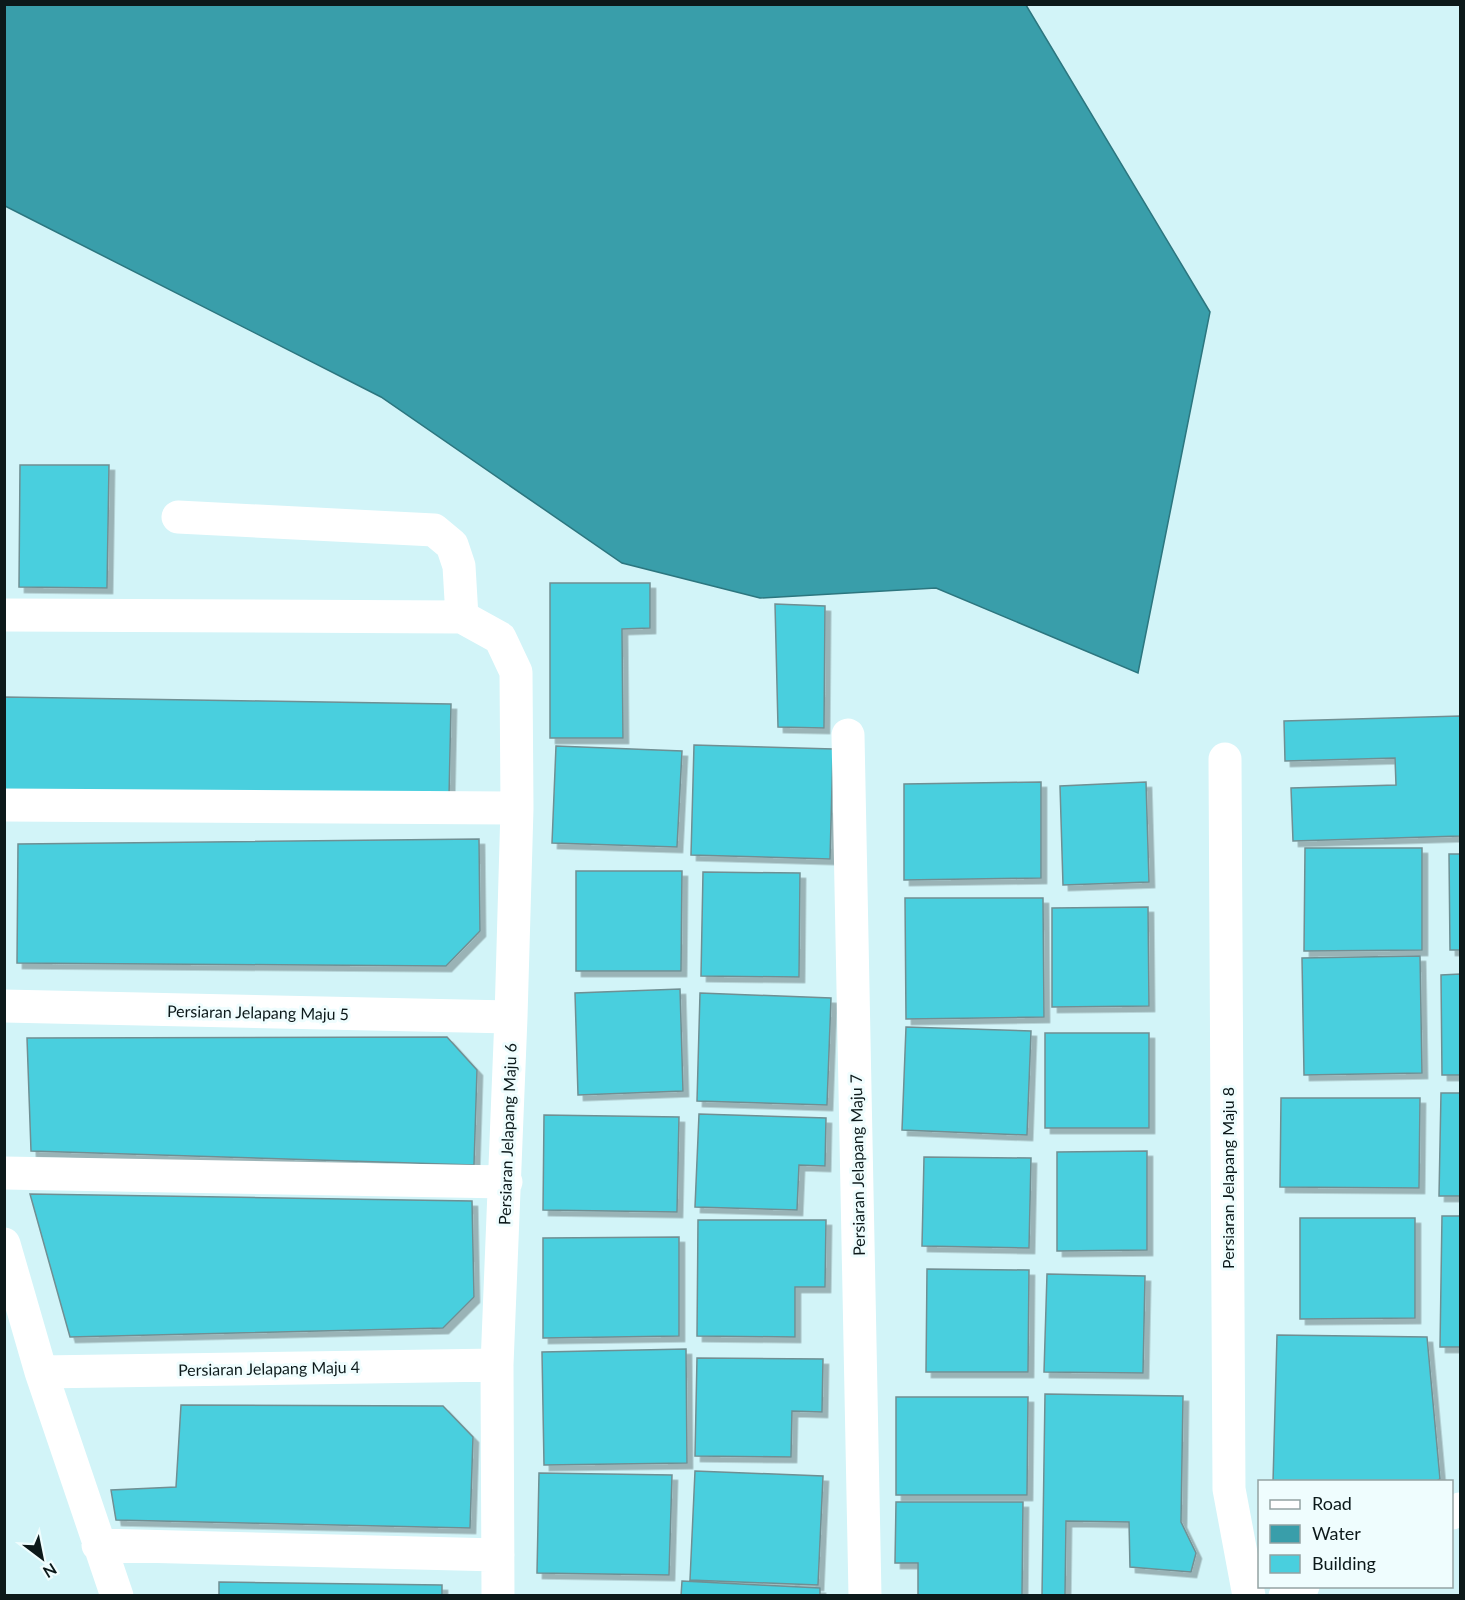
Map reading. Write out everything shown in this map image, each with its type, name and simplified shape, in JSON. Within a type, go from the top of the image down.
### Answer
[{"type":"street","points":[[4,615],[462,617],[459,566],[452,545],[434,530],[178,517]]},
{"type":"street","name":"Persiaran Jelapang Maju 6","points":[[462,617],[500,638],[516,672],[517,808],[506,1182],[497,1365],[498,1596]]},
{"type":"street","name":"Persiaran Jelapang Maju 7","points":[[848,735],[865,1596]]},
{"type":"street","name":"Persiaran Jelapang Maju 8","points":[[1225,759],[1229,1489],[1249,1596]]},
{"type":"street","points":[[4,805],[517,808]]},
{"type":"street","name":"Persiaran Jelapang Maju 5","points":[[4,1006],[511,1017]]},
{"type":"street","points":[[4,1173],[506,1182]]},
{"type":"street","points":[[4,1244],[41,1372],[117,1596]]},
{"type":"street","name":"Persiaran Jelapang Maju 4","points":[[41,1372],[497,1365]]},
{"type":"street","points":[[98,1545],[498,1555]]},
{"type":"street","points":[[1285,1596],[1301,1588]]},
{"type":"water","points":[[4,5],[1026,5],[1210,312],[1138,673],[936,588],[760,598],[622,563],[381,397],[5,206]]},
{"type":"building","points":[[20,465],[109,465],[107,588],[19,587]]},
{"type":"building","points":[[550,583],[650,583],[650,628],[622,629],[623,738],[550,738]]},
{"type":"building","points":[[775,604],[825,606],[824,728],[778,727]]},
{"type":"building","points":[[4,697],[451,704],[449,797],[4,790]]},
{"type":"building","points":[[1460,716],[1460,836],[1293,841],[1291,788],[1396,785],[1395,758],[1285,761],[1284,721]]},
{"type":"building","points":[[694,745],[833,749],[830,859],[691,855]]},
{"type":"building","points":[[556,746],[682,751],[677,847],[552,843]]},
{"type":"building","points":[[1041,782],[1041,878],[904,880],[904,784]]},
{"type":"building","points":[[1146,782],[1149,882],[1063,885],[1060,786]]},
{"type":"building","points":[[479,839],[480,931],[446,966],[17,963],[18,844]]},
{"type":"building","points":[[1305,848],[1422,848],[1422,950],[1304,951]]},
{"type":"building","points":[[1449,854],[1460,854],[1460,950],[1450,950]]},
{"type":"building","points":[[576,871],[682,871],[681,971],[576,971]]},
{"type":"building","points":[[703,872],[800,873],[799,977],[701,976]]},
{"type":"building","points":[[905,898],[1043,898],[1044,1017],[906,1019]]},
{"type":"building","points":[[1148,907],[1149,1006],[1052,1007],[1052,908]]},
{"type":"building","points":[[1420,956],[1422,1073],[1304,1075],[1302,958]]},
{"type":"building","points":[[1460,974],[1460,1075],[1442,1075],[1441,975]]},
{"type":"building","points":[[680,989],[683,1091],[578,1095],[575,993]]},
{"type":"building","points":[[700,993],[831,998],[827,1105],[697,1101]]},
{"type":"building","points":[[906,1027],[1031,1031],[1027,1135],[902,1130]]},
{"type":"building","points":[[1045,1033],[1149,1033],[1149,1128],[1045,1128]]},
{"type":"building","points":[[447,1037],[477,1070],[474,1165],[31,1151],[27,1038]]},
{"type":"building","points":[[1441,1093],[1460,1093],[1460,1196],[1439,1196]]},
{"type":"building","points":[[1281,1098],[1420,1098],[1419,1188],[1280,1187]]},
{"type":"building","points":[[699,1114],[826,1118],[825,1166],[799,1165],[797,1210],[695,1207]]},
{"type":"building","points":[[544,1115],[679,1117],[677,1212],[543,1210]]},
{"type":"building","points":[[1147,1151],[1147,1250],[1057,1251],[1057,1152]]},
{"type":"building","points":[[924,1157],[1031,1158],[1029,1248],[922,1246]]},
{"type":"building","points":[[30,1194],[472,1201],[474,1297],[443,1328],[70,1337]]},
{"type":"building","points":[[1442,1216],[1460,1216],[1460,1347],[1440,1347]]},
{"type":"building","points":[[1300,1218],[1415,1218],[1415,1318],[1300,1319]]},
{"type":"building","points":[[698,1220],[826,1220],[825,1287],[795,1287],[795,1337],[697,1336]]},
{"type":"building","points":[[679,1237],[679,1336],[543,1338],[543,1238]]},
{"type":"building","points":[[927,1269],[1029,1270],[1028,1372],[926,1372]]},
{"type":"building","points":[[1047,1274],[1145,1276],[1143,1373],[1044,1372]]},
{"type":"building","points":[[1277,1335],[1427,1337],[1440,1479],[1273,1480]]},
{"type":"building","points":[[686,1349],[687,1463],[544,1465],[542,1352]]},
{"type":"building","points":[[697,1358],[823,1359],[822,1412],[792,1411],[791,1457],[695,1456]]},
{"type":"building","points":[[1045,1394],[1183,1396],[1181,1522],[1196,1553],[1191,1572],[1130,1567],[1129,1522],[1066,1521],[1065,1596],[1042,1596]]},
{"type":"building","points":[[896,1397],[1028,1397],[1027,1495],[896,1495]]},
{"type":"building","points":[[181,1405],[443,1406],[473,1437],[470,1528],[116,1520],[111,1490],[176,1487]]},
{"type":"building","points":[[695,1471],[823,1476],[818,1585],[690,1580]]},
{"type":"building","points":[[539,1473],[672,1475],[669,1575],[537,1573]]},
{"type":"building","points":[[896,1502],[1023,1502],[1022,1596],[918,1596],[918,1563],[895,1563]]},
{"type":"building","points":[[682,1581],[820,1588],[820,1596],[681,1596]]},
{"type":"building","points":[[219,1582],[442,1585],[442,1596],[219,1596]]}]
